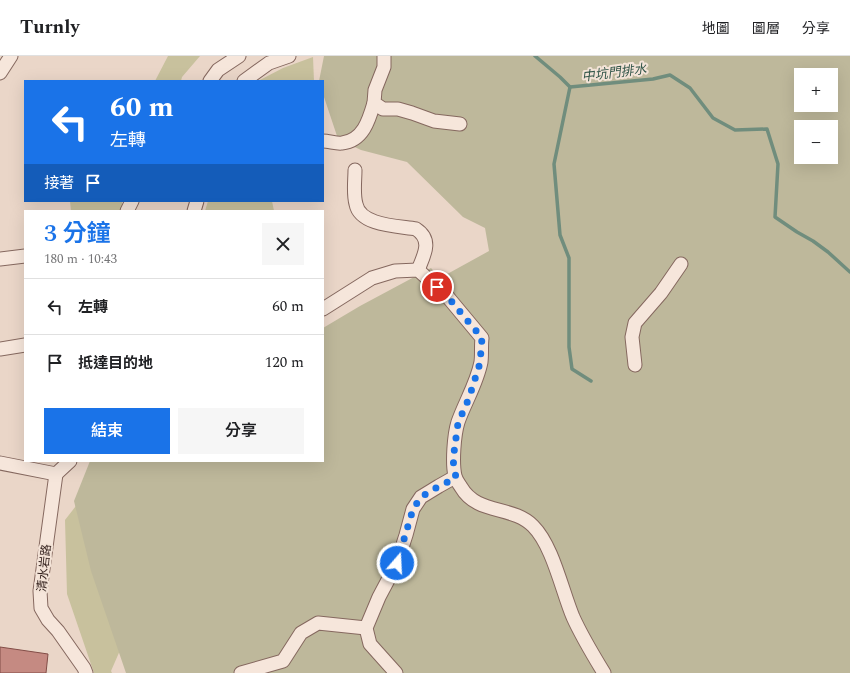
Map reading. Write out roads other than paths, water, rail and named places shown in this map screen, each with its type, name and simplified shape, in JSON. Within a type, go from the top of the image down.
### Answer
[{"type":"street","points":[[0,71],[11,56]]},
{"type":"street","points":[[211,80],[218,70],[239,56]]},
{"type":"street","points":[[245,80],[269,63],[289,56]]},
{"type":"street","points":[[324,141],[342,143],[363,132],[370,117],[374,103],[374,90],[384,67],[384,56]]},
{"type":"street","points":[[374,103],[383,109],[398,109],[412,112],[434,121],[460,124]]},
{"type":"street","points":[[355,170],[356,204],[358,210],[364,216],[375,222],[416,228],[421,232],[424,237],[426,248],[418,270]]},
{"type":"street","points":[[0,259],[24,256]]},
{"type":"street","points":[[635,364],[632,337],[635,323],[661,293],[681,264]]},
{"type":"street","points":[[324,308],[372,278],[395,271],[418,270],[447,296],[482,338],[480,363],[469,398],[458,423],[453,460],[456,478],[463,491],[471,500],[489,508],[526,519],[540,533],[551,556],[573,617],[586,644],[604,673]]},
{"type":"street","points":[[0,349],[24,345]]},
{"type":"street","points":[[0,463],[56,474],[69,462]]},
{"type":"street","name":"清水岩路","points":[[56,474],[40,591],[41,608],[48,620],[58,631],[84,668],[86,673]]},
{"type":"street","points":[[396,673],[370,644],[366,628],[397,563],[413,509],[421,497],[456,478]]},
{"type":"street","points":[[241,673],[283,661],[301,633],[318,623],[366,628]]},
{"type":"waterway","name":"中坑門排水","points":[[535,56],[570,87],[653,79],[670,75],[690,88],[713,118],[735,130],[767,129],[778,164],[775,217],[813,241],[828,252],[850,272]]},
{"type":"waterway","points":[[570,87],[554,164],[560,235],[569,258],[569,347],[572,369],[591,381]]}]
